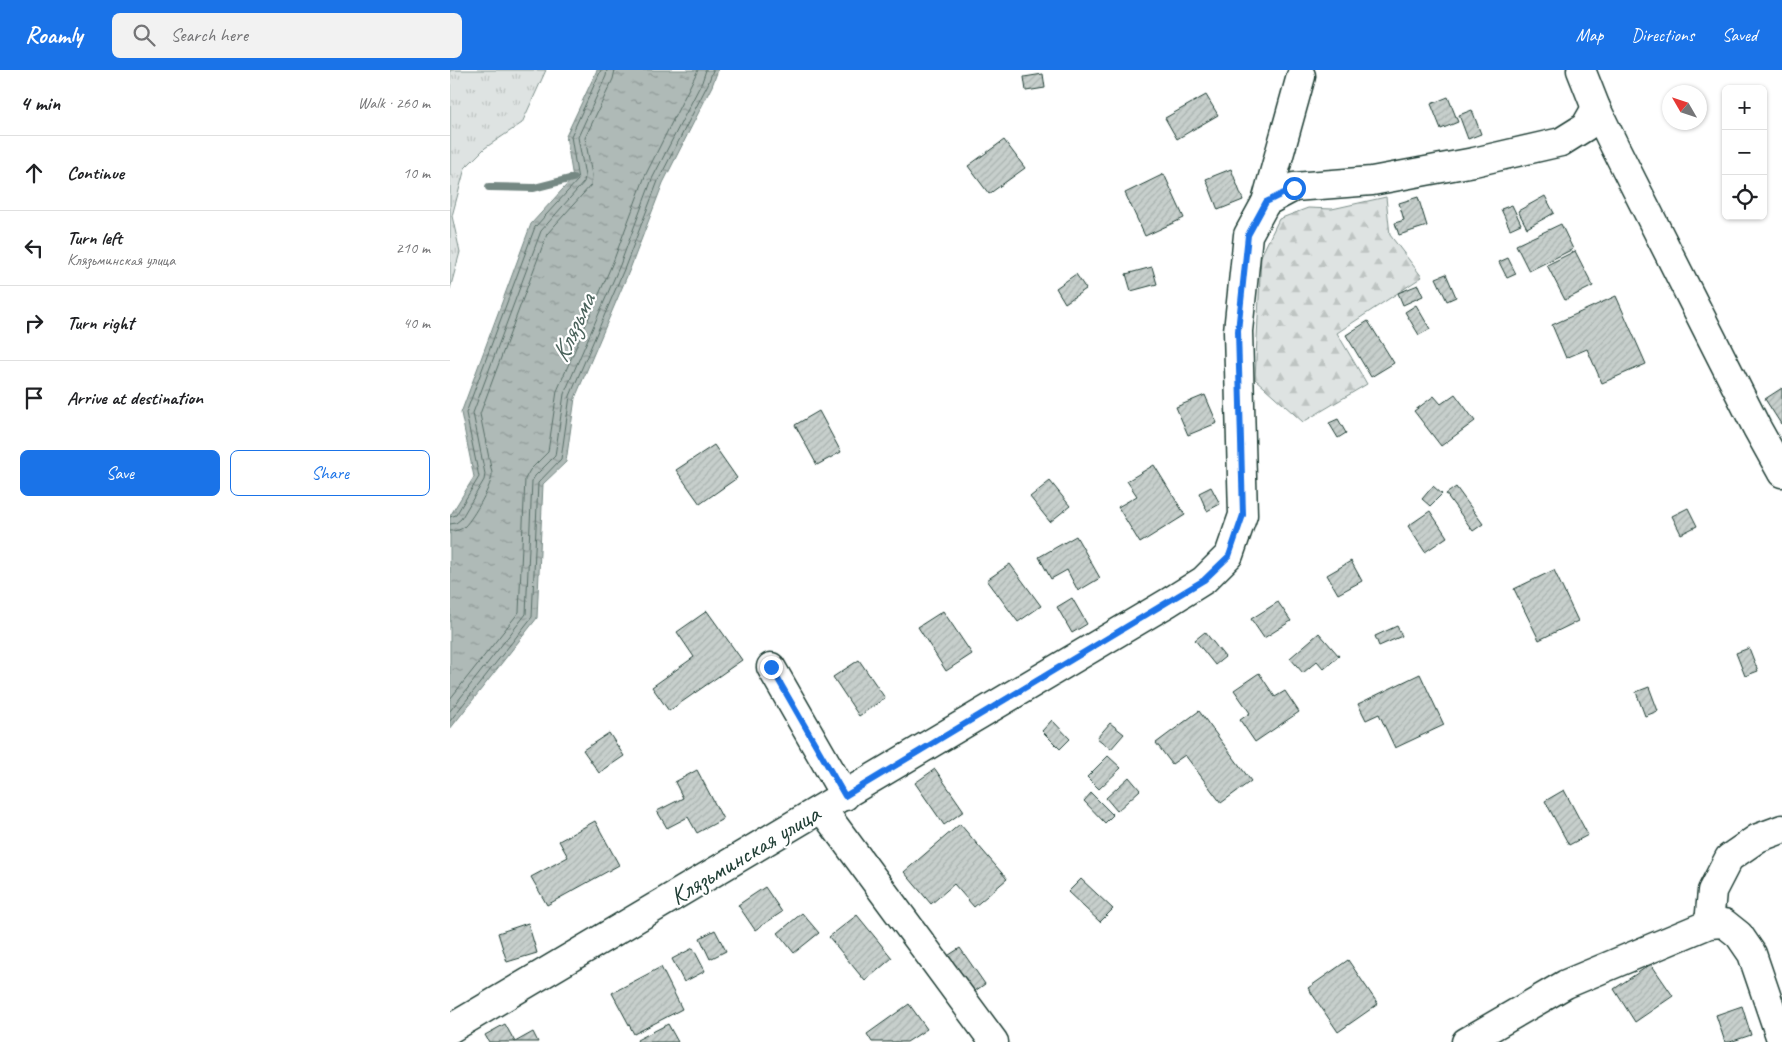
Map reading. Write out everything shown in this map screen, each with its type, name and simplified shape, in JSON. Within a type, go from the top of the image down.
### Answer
[{"type":"street","points":[[1581,70],[1596,108],[1757,428],[1782,473]]},
{"type":"street","name":"Клязьминская улица","points":[[450,1029],[1169,602],[1204,580],[1229,556],[1243,515],[1238,331],[1248,235],[1266,202],[1301,76]]},
{"type":"street","points":[[1266,202],[1294,188],[1372,181],[1474,162],[1561,142],[1585,127],[1596,108]]},
{"type":"street","points":[[771,667],[845,796]]},
{"type":"street","points":[[822,809],[994,1042]]},
{"type":"street","points":[[1709,924],[1712,891],[1729,858],[1758,838],[1782,829]]},
{"type":"street","points":[[1466,1042],[1566,984],[1709,924],[1724,923],[1739,935],[1752,954],[1782,1042]]},
{"type":"green space","points":[[450,70],[546,70],[522,123],[485,148],[465,168],[452,216],[460,252],[450,289]]},
{"type":"green space","points":[[1386,197],[1390,235],[1422,277],[1337,333],[1367,384],[1303,422],[1255,379],[1261,256],[1279,219],[1308,208],[1332,209]]},
{"type":"water","name":"Клязьма","points":[[597,70],[718,70],[712,86],[663,183],[630,269],[575,398],[566,462],[543,484],[537,618],[450,729],[450,516],[474,477],[461,413],[531,224],[573,178],[566,136]]},
{"type":"building","points":[[1043,74],[1045,88],[1026,91],[1024,77]]},
{"type":"building","points":[[1206,95],[1218,115],[1177,139],[1165,118]]},
{"type":"building","points":[[1448,97],[1458,122],[1441,129],[1431,104]]},
{"type":"building","points":[[1472,110],[1481,134],[1468,139],[1459,115]]},
{"type":"building","points":[[1004,140],[1025,168],[989,194],[968,166]]},
{"type":"building","points":[[1231,169],[1243,200],[1218,210],[1206,179]]},
{"type":"building","points":[[1164,174],[1184,218],[1145,236],[1125,193]]},
{"type":"building","points":[[1545,196],[1554,213],[1527,228],[1518,211]]},
{"type":"building","points":[[1418,197],[1427,226],[1399,235],[1395,223],[1404,220],[1399,203]]},
{"type":"building","points":[[1512,205],[1521,224],[1510,229],[1501,209]]},
{"type":"building","points":[[1561,224],[1573,249],[1529,271],[1516,245]]},
{"type":"building","points":[[1575,251],[1593,286],[1565,300],[1547,265]]},
{"type":"building","points":[[1508,258],[1516,274],[1507,278],[1499,262]]},
{"type":"building","points":[[1152,267],[1157,284],[1131,291],[1126,274]]},
{"type":"building","points":[[1076,274],[1086,289],[1065,303],[1056,288]]},
{"type":"building","points":[[1446,274],[1456,297],[1447,301],[1436,278]]},
{"type":"building","points":[[1418,285],[1423,296],[1403,305],[1398,293]]},
{"type":"building","points":[[1616,296],[1646,364],[1602,383],[1587,349],[1566,358],[1552,325]]},
{"type":"building","points":[[1416,305],[1430,329],[1419,335],[1405,312]]},
{"type":"building","points":[[1368,321],[1394,363],[1371,377],[1346,335]]},
{"type":"building","points":[[1782,388],[1782,423],[1781,424],[1765,399]]},
{"type":"building","points":[[1455,394],[1475,421],[1441,446],[1414,411],[1434,396],[1441,404]]},
{"type":"building","points":[[1205,395],[1217,423],[1188,435],[1176,407]]},
{"type":"building","points":[[819,411],[841,452],[817,465],[795,425]]},
{"type":"building","points":[[1338,419],[1346,433],[1338,438],[1329,423]]},
{"type":"building","points":[[714,445],[737,478],[700,504],[676,470]]},
{"type":"building","points":[[1154,465],[1185,515],[1140,543],[1118,507],[1137,496],[1127,481]]},
{"type":"building","points":[[1050,481],[1070,506],[1050,522],[1030,497]]},
{"type":"building","points":[[1433,486],[1442,494],[1430,506],[1422,499]]},
{"type":"building","points":[[1211,487],[1220,504],[1207,511],[1199,493]]},
{"type":"building","points":[[1456,487],[1483,524],[1473,531],[1446,494]]},
{"type":"building","points":[[1688,508],[1697,526],[1681,534],[1672,516]]},
{"type":"building","points":[[1430,511],[1447,537],[1425,552],[1408,526]]},
{"type":"building","points":[[1076,536],[1100,578],[1078,591],[1067,570],[1051,579],[1039,557]]},
{"type":"building","points":[[1351,561],[1362,581],[1338,594],[1327,575]]},
{"type":"building","points":[[1010,564],[1041,606],[1018,622],[987,580]]},
{"type":"building","points":[[1554,570],[1578,621],[1539,640],[1514,589]]},
{"type":"building","points":[[1072,598],[1087,624],[1072,633],[1057,607]]},
{"type":"building","points":[[1278,602],[1291,621],[1264,638],[1251,619]]},
{"type":"building","points":[[707,611],[742,660],[669,711],[652,687],[694,657],[677,632]]},
{"type":"building","points":[[943,611],[972,654],[946,671],[918,627]]},
{"type":"building","points":[[1397,626],[1402,636],[1379,646],[1375,636]]},
{"type":"building","points":[[1205,632],[1225,657],[1215,665],[1195,640]]},
{"type":"building","points":[[1319,633],[1339,656],[1324,669],[1317,661],[1303,673],[1290,658]]},
{"type":"building","points":[[1749,648],[1758,671],[1745,676],[1736,653]]},
{"type":"building","points":[[859,660],[885,698],[859,716],[833,677]]},
{"type":"building","points":[[1259,673],[1275,697],[1285,691],[1299,712],[1255,742],[1240,720],[1250,713],[1234,690]]},
{"type":"building","points":[[1420,674],[1444,725],[1395,748],[1379,714],[1366,720],[1358,704]]},
{"type":"building","points":[[1649,687],[1658,711],[1645,716],[1636,692]]},
{"type":"building","points":[[1199,711],[1251,781],[1221,803],[1185,755],[1172,764],[1156,743]]},
{"type":"building","points":[[1052,720],[1070,739],[1060,749],[1042,731]]},
{"type":"building","points":[[1110,723],[1124,734],[1111,749],[1097,738]]},
{"type":"building","points":[[609,733],[624,756],[599,773],[583,750]]},
{"type":"building","points":[[1108,756],[1121,768],[1099,789],[1087,777]]},
{"type":"building","points":[[935,769],[964,811],[944,825],[915,783]]},
{"type":"building","points":[[697,770],[723,819],[697,833],[688,817],[667,828],[657,811],[683,798],[675,782]]},
{"type":"building","points":[[1129,777],[1140,790],[1117,811],[1106,798]]},
{"type":"building","points":[[1564,790],[1588,835],[1569,845],[1545,801]]},
{"type":"building","points":[[1091,793],[1113,815],[1105,823],[1084,801]]},
{"type":"building","points":[[595,821],[619,865],[547,905],[531,877],[568,857],[559,841]]},
{"type":"building","points":[[960,824],[1007,879],[974,907],[954,884],[931,904],[904,872]]},
{"type":"building","points":[[1081,879],[1113,909],[1100,922],[1068,892]]},
{"type":"building","points":[[765,887],[782,912],[755,930],[738,905]]},
{"type":"building","points":[[802,913],[819,933],[794,953],[778,933]]},
{"type":"building","points":[[857,915],[892,958],[865,981],[829,937]]},
{"type":"building","points":[[528,923],[537,953],[507,962],[498,933]]},
{"type":"building","points":[[715,930],[726,951],[710,959],[700,938]]},
{"type":"building","points":[[693,948],[705,971],[684,982],[672,959]]},
{"type":"building","points":[[960,948],[985,984],[972,993],[946,957]]},
{"type":"building","points":[[1348,960],[1378,1004],[1338,1032],[1308,988]]},
{"type":"building","points":[[1651,964],[1673,996],[1635,1022],[1614,989]]},
{"type":"building","points":[[661,967],[682,1009],[634,1034],[612,993]]},
{"type":"building","points":[[909,1004],[927,1029],[907,1042],[872,1042],[867,1034]]},
{"type":"building","points":[[1742,1006],[1751,1035],[1725,1042],[1716,1015]]},
{"type":"building","points":[[505,1024],[515,1042],[489,1042],[485,1035]]},
{"type":"building","points":[[668,1024],[678,1042],[638,1042],[637,1040]]},
{"type":"building","points":[[533,1032],[538,1042],[515,1042]]},
{"type":"waterway","points":[[489,187],[534,188],[573,178]]},
{"type":"route","points":[[771,667],[845,796],[1204,580],[1229,556],[1243,515],[1238,331],[1248,235],[1266,202],[1294,188]]}]
